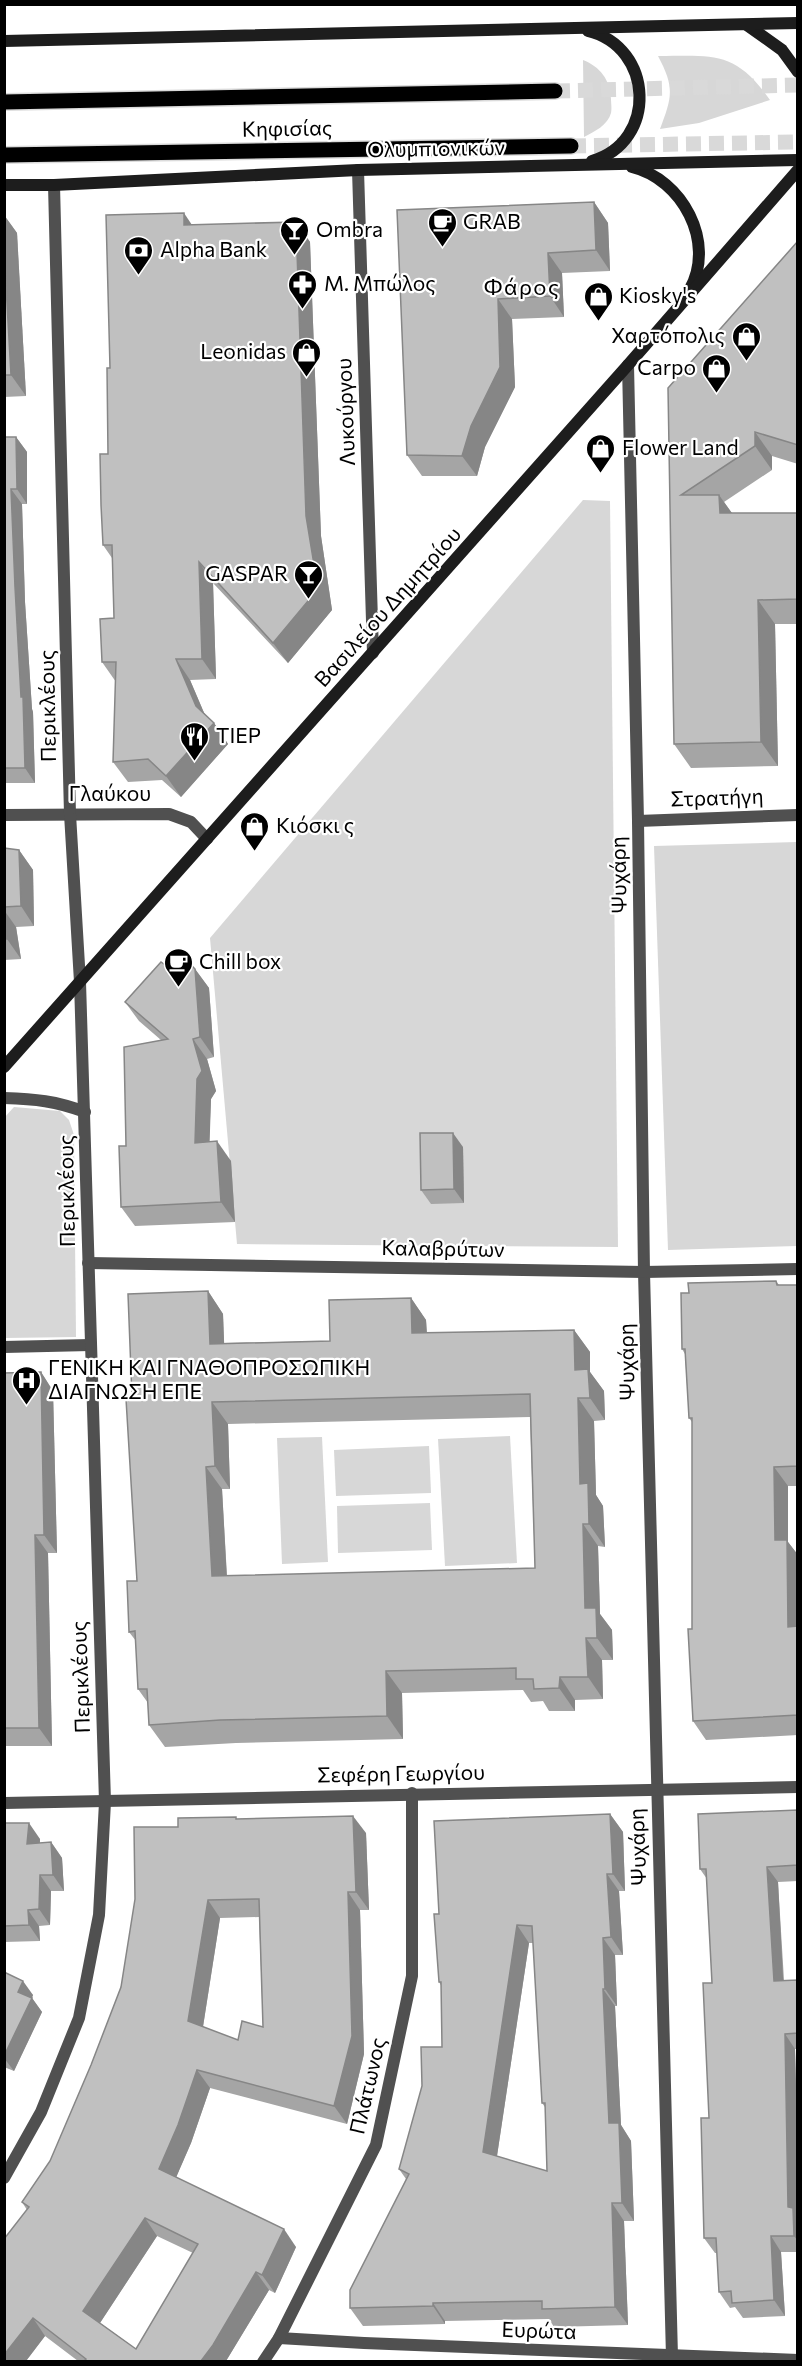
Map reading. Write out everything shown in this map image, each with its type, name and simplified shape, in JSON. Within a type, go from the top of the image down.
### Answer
[{"type":"main road","name":"Κηφισίας","points":[[4,102],[555,91]]},
{"type":"main road","name":"Κηφισίας","points":[[4,154],[571,146]]},
{"type":"street","points":[[4,41],[747,26],[798,23]]},
{"type":"street","points":[[747,26],[782,50],[798,72]]},
{"type":"street","points":[[574,29],[599,34],[620,49],[635,69],[640,95],[636,120],[624,142],[604,158],[579,165]]},
{"type":"street","name":"Ολυμπιονικών","points":[[4,185],[54,185],[358,170],[798,160]]},
{"type":"street","points":[[620,165],[639,169],[658,178],[673,191],[690,214],[698,244],[698,263],[693,283],[684,300]]},
{"type":"street","name":"Λυκούργου","points":[[358,170],[373,653]]},
{"type":"street","name":"Βασιλείου Δημητρίου","points":[[4,1067],[798,171]]},
{"type":"street","name":"Περικλέους","points":[[4,2178],[41,2112],[79,2018],[99,1915],[105,1802],[80,982],[70,814],[54,185]]},
{"type":"street","name":"Ψυχάρη","points":[[628,365],[638,821],[644,1272],[672,2357]]},
{"type":"street","name":"Γλαύκου","points":[[4,815],[169,814],[191,822],[207,839]]},
{"type":"street","name":"Στρατήγη","points":[[638,821],[798,815]]},
{"type":"street","points":[[4,1098],[35,1098],[59,1102],[84,1112]]},
{"type":"street","name":"Καλαβρύτων","points":[[88,1263],[644,1272],[798,1269]]},
{"type":"street","points":[[4,1347],[90,1345]]},
{"type":"street","name":"Σεφέρη Γεωργίου","points":[[4,1803],[798,1787]]},
{"type":"street","name":"Πλάτωνος","points":[[263,2361],[279,2338],[376,2145],[412,1976],[412,1793]]},
{"type":"street","name":"Ευρώτα","points":[[279,2338],[672,2357],[798,2360]]},
{"type":"shaded area","points":[[658,56],[722,59],[745,72],[770,100],[699,123],[660,129],[670,92],[667,76]]},
{"type":"shaded area","points":[[583,60],[599,70],[609,85],[611,108],[611,113],[604,125],[584,137]]},
{"type":"shaded area","points":[[583,500],[610,501],[618,1247],[237,1244],[210,938]]},
{"type":"shaded area","points":[[797,842],[797,1246],[668,1250],[654,846]]},
{"type":"shaded area","points":[[14,1107],[60,1111],[69,1120],[74,1135],[76,1337],[5,1338],[4,1118]]},
{"type":"shaded area","points":[[510,1436],[517,1563],[445,1566],[438,1439]]},
{"type":"shaded area","points":[[322,1437],[328,1562],[282,1564],[277,1438]]},
{"type":"shaded area","points":[[429,1446],[431,1493],[336,1496],[334,1450]]},
{"type":"shaded area","points":[[430,1503],[432,1550],[338,1553],[337,1506]]},
{"type":"building","points":[[594,202],[596,250],[548,253],[550,296],[498,299],[500,367],[471,426],[462,456],[407,455],[397,210]]},
{"type":"building","points":[[184,213],[184,225],[296,222],[306,516],[318,589],[273,643],[199,562],[202,659],[176,659],[196,706],[214,723],[166,776],[148,759],[113,762],[116,662],[102,662],[100,619],[114,618],[112,545],[103,545],[101,505],[100,454],[108,454],[107,368],[110,368],[106,215]]},
{"type":"building","points":[[798,241],[798,445],[755,432],[755,446],[681,495],[719,495],[720,513],[798,513],[798,599],[758,600],[761,742],[674,744],[668,388]]},
{"type":"building","points":[[4,250],[11,375],[4,375]]},
{"type":"building","points":[[4,437],[16,437],[17,489],[11,489],[25,768],[4,768]]},
{"type":"building","points":[[4,848],[19,850],[21,906],[4,907]]},
{"type":"building","points":[[4,922],[7,939],[4,939]]},
{"type":"building","points":[[181,954],[195,969],[200,1037],[193,1039],[202,1071],[197,1079],[195,1143],[217,1141],[221,1202],[121,1207],[119,1146],[126,1146],[124,1047],[168,1039],[125,1002],[161,962],[168,967]]},
{"type":"building","points":[[420,1133],[453,1133],[454,1189],[421,1190]]},
{"type":"building","points":[[776,1281],[777,1285],[798,1285],[798,1466],[774,1467],[775,1540],[787,1540],[788,1627],[798,1626],[798,1715],[693,1721],[688,1629],[692,1629],[692,1418],[689,1418],[685,1349],[682,1349],[681,1293],[689,1293],[688,1283]]},
{"type":"building","points":[[208,1291],[210,1344],[330,1341],[329,1300],[411,1298],[412,1333],[574,1330],[575,1370],[588,1369],[590,1398],[578,1398],[580,1484],[588,1483],[589,1524],[583,1524],[585,1608],[596,1608],[597,1638],[586,1638],[588,1677],[560,1677],[559,1688],[534,1689],[533,1679],[516,1679],[516,1668],[386,1671],[387,1716],[220,1720],[149,1725],[147,1689],[138,1689],[135,1631],[129,1632],[127,1581],[137,1581],[126,1399],[132,1398],[128,1294]],"holes":[[[530,1394],[535,1568],[212,1576],[206,1467],[215,1466],[212,1402]]]},
{"type":"building","points":[[41,1372],[44,1535],[35,1535],[39,1728],[4,1728],[4,1373]]},
{"type":"building","points":[[798,1810],[798,1865],[767,1867],[774,1981],[798,1980],[798,2033],[785,2034],[788,2207],[793,2208],[794,2236],[771,2236],[774,2300],[732,2303],[731,2291],[719,2292],[716,2238],[704,2238],[701,2118],[709,2118],[703,1983],[712,1983],[706,1869],[700,1869],[698,1814]]},
{"type":"building","points":[[610,1814],[613,1874],[607,1874],[611,1937],[603,1938],[605,1989],[603,1989],[609,2123],[619,2123],[622,2203],[612,2203],[615,2307],[542,2309],[542,2301],[433,2303],[433,2306],[350,2308],[350,2290],[409,2174],[399,2169],[422,2086],[421,2047],[442,2047],[441,1982],[439,1982],[434,1914],[439,1914],[434,1821]],"holes":[[[517,1925],[532,1926],[542,2103],[545,2103],[547,2171],[483,2152]]]},
{"type":"building","points":[[353,1816],[356,1892],[348,1892],[352,2036],[334,2106],[197,2070],[178,2125],[159,2169],[284,2229],[262,2275],[256,2272],[201,2361],[84,2361],[86,2359],[33,2318],[4,2355],[4,2239],[29,2207],[22,2202],[50,2161],[121,1987],[135,1899],[134,1827],[178,1827],[178,1818],[236,1817],[236,1819]],"holes":[[[259,1899],[263,2027],[242,2021],[238,2040],[188,2021],[208,1900]],[[145,2218],[198,2244],[136,2349],[83,2311]]]},
{"type":"building","points":[[4,1823],[29,1823],[27,1844],[51,1842],[53,1875],[40,1875],[39,1909],[28,1910],[29,1925],[4,1926]]},
{"type":"building","points":[[4,1972],[23,1981],[18,1992],[32,1998],[4,2056]]},
{"type":"tunnel","points":[[555,91],[798,85]]},
{"type":"tunnel","points":[[571,146],[798,142]]},
{"type":"place","name":"GRAB","points":[[442,248]]},
{"type":"place","name":"Ombra","points":[[295,256]]},
{"type":"place","name":"Alpha Bank","points":[[139,276]]},
{"type":"place","name":"Μ. Μπώλος","points":[[303,310]]},
{"type":"place","name":"Kiosky's","points":[[598,322]]},
{"type":"place","name":"Χαρτόπολις","points":[[746,362]]},
{"type":"place","name":"Leonidas","points":[[307,378]]},
{"type":"place","name":"Carpo","points":[[717,394]]},
{"type":"place","name":"Flower Land","points":[[601,474]]},
{"type":"place","name":"GASPAR","points":[[309,600]]},
{"type":"place","name":"ΤΙΕΡ","points":[[195,762]]},
{"type":"place","name":"Κιόσκι ς","points":[[255,852]]},
{"type":"place","name":"Chill box","points":[[178,988]]},
{"type":"place","name":"ΓΕΝΙΚΗ ΚΑΙ ΓΝΑΘΟΠΡΟΣΩΠΙΚΗ ΔΙΑΓΝΩΣΗ ΕΠΕ","points":[[27,1406]]},
{"type":"district","name":"Φάρος","points":[[522,287]]}]
